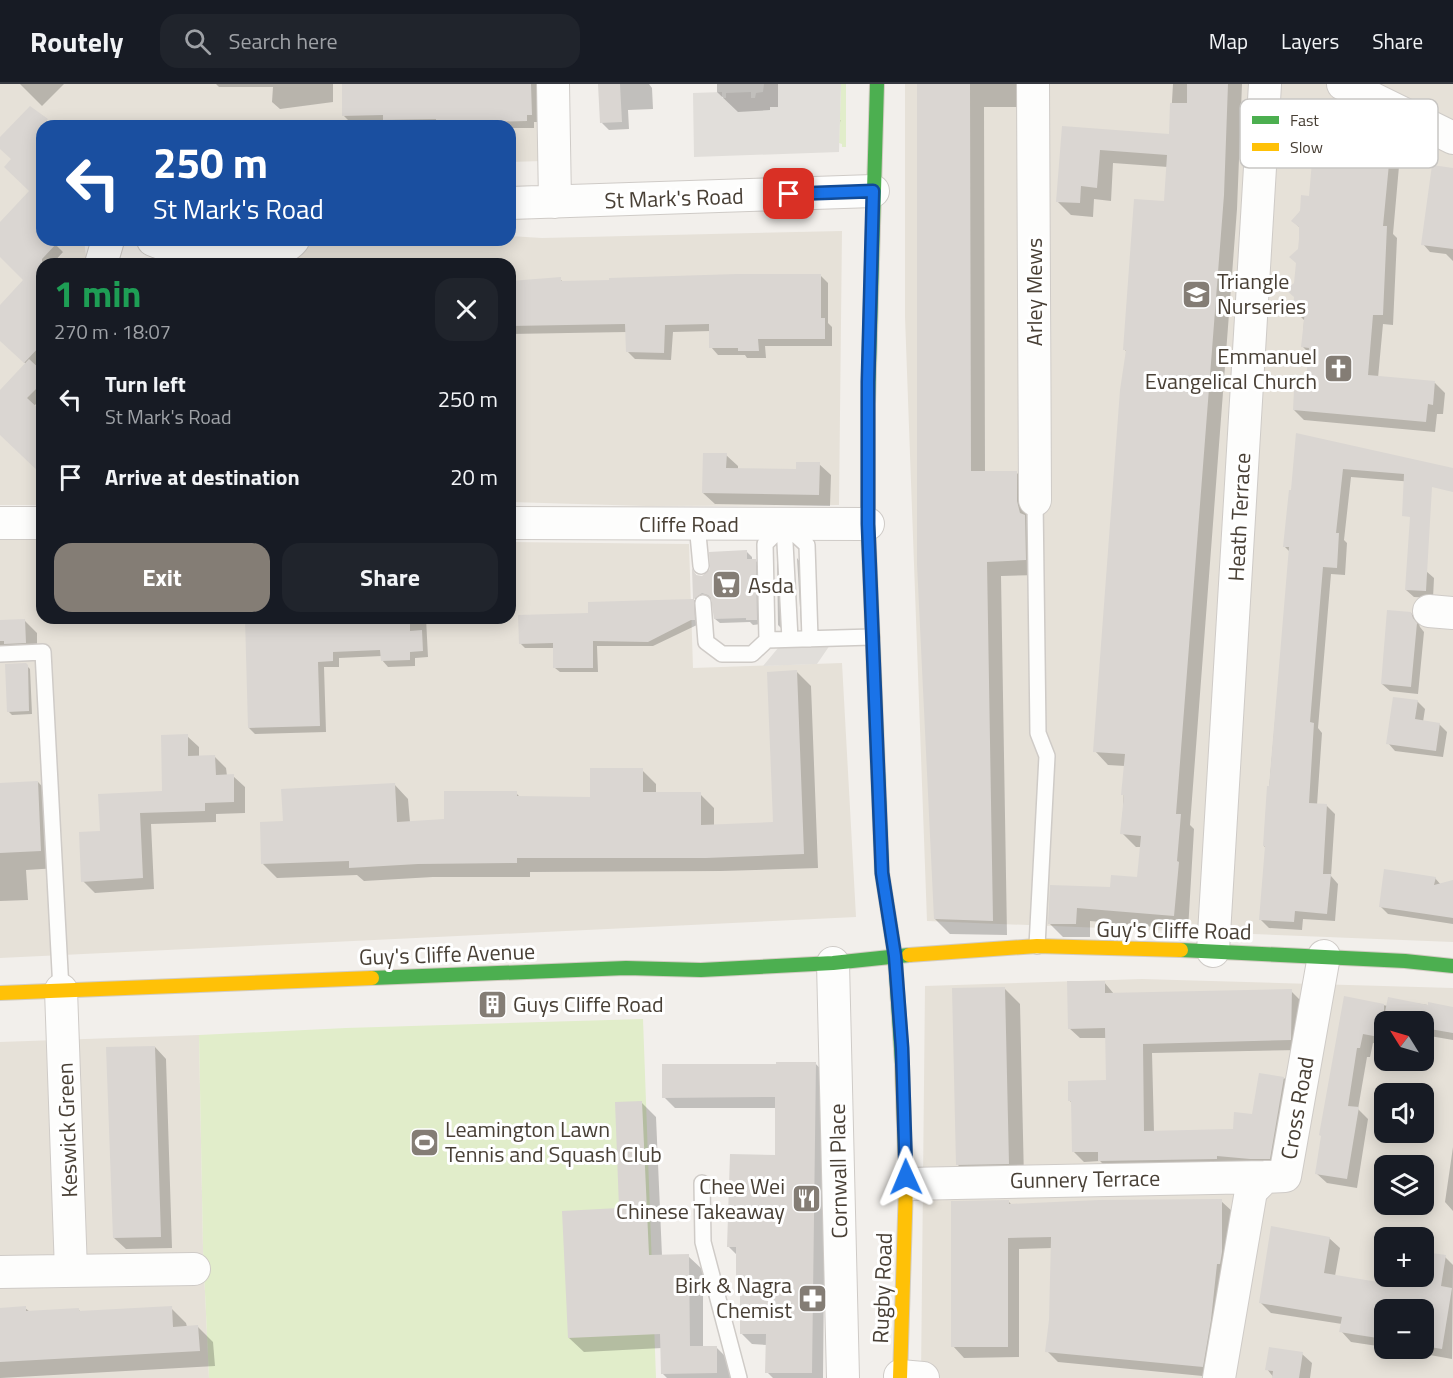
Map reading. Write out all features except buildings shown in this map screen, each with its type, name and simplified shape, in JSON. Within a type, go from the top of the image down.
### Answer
[{"type":"street","points":[[553,84],[555,201]]},
{"type":"street","name":"Rugby Road","points":[[877,84],[868,382],[868,524],[882,873],[895,956],[902,1048],[908,1377]]},
{"type":"street","name":"Arley Mews","points":[[1033,84],[1035,500]]},
{"type":"street","name":"Heath Terrace","points":[[1264,99],[1265,84]]},
{"type":"street","points":[[1343,84],[1374,99]]},
{"type":"street","points":[[1438,131],[1453,138]]},
{"type":"street","name":"Heath Terrace","points":[[1213,951],[1260,168]]},
{"type":"street","name":"St Mark's Road","points":[[516,203],[873,191]]},
{"type":"street","points":[[165,246],[190,258]]},
{"type":"street","points":[[221,258],[252,256],[285,246]]},
{"type":"street","points":[[0,523],[36,523]]},
{"type":"street","name":"Cliffe Road","points":[[516,523],[868,524]]},
{"type":"street","name":"Guy's Cliffe Road","points":[[895,956],[1037,946],[1324,956],[1453,966]]},
{"type":"street","name":"Guy's Cliffe Avenue","points":[[0,993],[626,968],[701,970],[832,963],[895,956]]},
{"type":"street","name":"Cross Road","points":[[1219,1378],[1251,1191],[1265,1177],[1285,1176],[1324,956]]},
{"type":"street","name":"Cornwall Place","points":[[832,963],[843,1378]]},
{"type":"street","name":"Keswick Green","points":[[61,990],[71,1271]]},
{"type":"street","name":"Gunnery Terrace","points":[[906,1184],[1265,1177]]},
{"type":"street","points":[[0,1272],[194,1269]]},
{"type":"lane","points":[[1035,500],[1038,733],[1047,756],[1037,946]]},
{"type":"lane","points":[[697,524],[701,566]]},
{"type":"lane","points":[[784,525],[807,545],[810,639]]},
{"type":"lane","points":[[784,525],[790,639]]},
{"type":"lane","points":[[767,640],[765,544],[784,525]]},
{"type":"lane","points":[[703,603],[706,642],[722,654],[752,654],[767,640],[872,637]]},
{"type":"lane","points":[[0,654],[43,652],[61,990]]},
{"type":"lane","points":[[702,1183],[703,1242],[739,1378]]},
{"type":"shaded area","points":[[0,84],[543,84],[542,161],[516,162],[516,120],[36,120],[36,246],[85,246],[86,258],[36,258],[36,505],[0,505]]},
{"type":"shaded area","points":[[764,84],[841,84],[839,152],[694,157],[693,93],[722,92],[722,98],[726,98],[726,93],[751,92],[751,98],[755,98],[756,93],[763,92]]},
{"type":"shaded area","points":[[905,84],[1453,84],[1453,942],[927,921],[905,317]]},
{"type":"shaded area","points":[[842,231],[839,505],[646,506],[516,502],[516,258],[289,258],[309,246],[516,246],[516,236],[542,238]]},
{"type":"shaded area","points":[[0,538],[36,538],[36,624],[516,624],[516,542],[689,544],[693,668],[842,663],[856,917],[0,958]]},
{"type":"shaded area","points":[[830,645],[817,664],[763,666],[778,648]]},
{"type":"shaded area","points":[[1142,979],[1453,988],[1453,1378],[921,1378],[925,986]]},
{"type":"shaded area","points":[[199,1035],[203,1249],[209,1378],[0,1378],[0,1042]]},
{"type":"green space","points":[[841,84],[846,84],[846,147],[842,147],[839,143]]},
{"type":"green space","name":"Leamington Lawn Tennis and Squash Club","points":[[643,1019],[656,1378],[209,1378],[203,1249],[199,1035]]},
{"type":"traffic: fast","points":[[868,404],[877,84]]},
{"type":"traffic: fast","points":[[878,771],[882,873],[895,956],[902,1064]]},
{"type":"traffic: fast","points":[[1181,950],[1405,961],[1453,966]]},
{"type":"traffic: fast","points":[[372,978],[626,968],[701,970],[833,963],[909,955]]},
{"type":"traffic: slow","points":[[868,404],[868,524],[878,771]]},
{"type":"traffic: slow","points":[[909,955],[1037,946],[1181,950]]},
{"type":"traffic: slow","points":[[0,993],[372,978]]},
{"type":"traffic: slow","points":[[900,1378],[906,1184],[902,1064]]},
{"type":"place","name":"Triangle Nurseries","points":[[1196,294]]},
{"type":"place","name":"Emmanuel Evangelical Church","points":[[1338,369]]},
{"type":"place","name":"Asda","points":[[727,585]]},
{"type":"place","name":"Guys Cliffe Road","points":[[492,1004]]},
{"type":"place","name":"Leamington Lawn Tennis and Squash Club","points":[[424,1142]]},
{"type":"place","name":"Chee Wei Chinese Takeaway","points":[[806,1199]]},
{"type":"place","name":"Birk & Nagra Chemist","points":[[813,1298]]},
{"type":"route","points":[[789,194],[873,191],[868,382],[868,524],[882,873],[895,956],[902,1048],[906,1177]]}]
